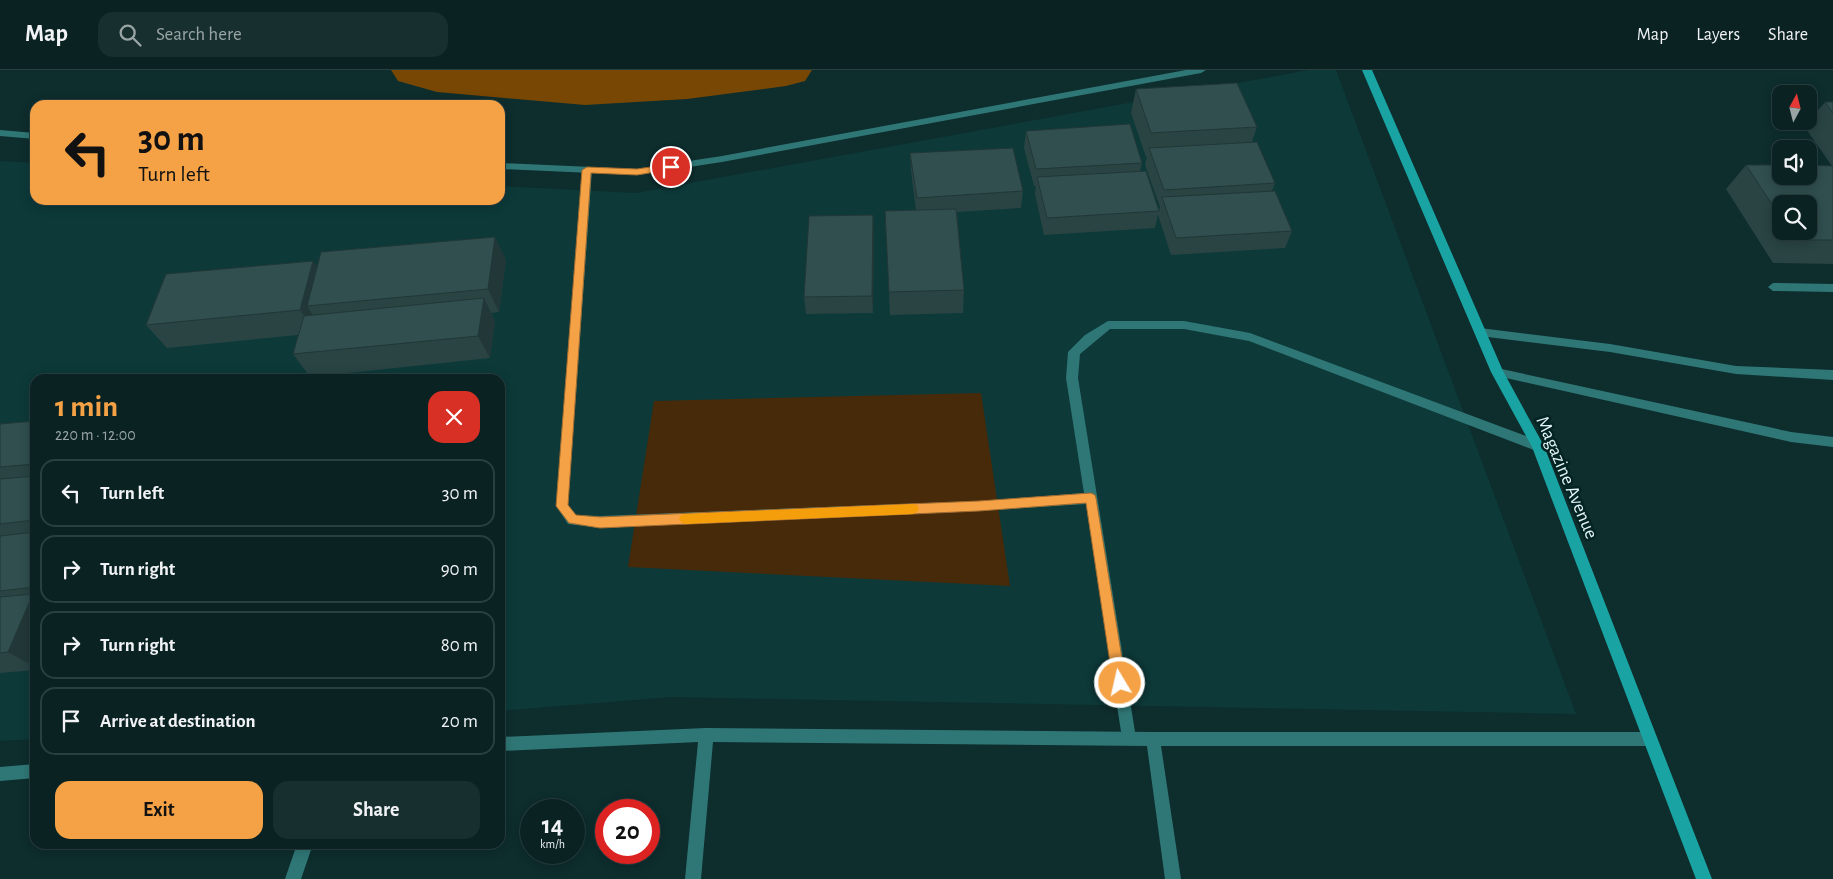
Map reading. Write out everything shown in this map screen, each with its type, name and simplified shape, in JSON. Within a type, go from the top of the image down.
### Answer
[{"type":"street","points":[[505,166],[637,172],[722,159],[1201,70]]},
{"type":"street","name":"Magazine Avenue","points":[[1367,70],[1497,372],[1538,446],[1704,879]]},
{"type":"street","points":[[0,134],[30,136]]},
{"type":"street","points":[[587,170],[562,506],[573,520],[610,522],[979,506],[1091,498]]},
{"type":"street","points":[[1773,287],[1833,288]]},
{"type":"street","points":[[1129,738],[1072,378],[1074,352],[1089,338],[1108,325],[1184,325],[1250,337],[1538,446]]},
{"type":"street","points":[[1480,332],[1610,348],[1736,370],[1833,375]]},
{"type":"street","points":[[1497,372],[1791,437],[1833,442]]},
{"type":"street","points":[[505,744],[706,735],[1153,739],[1650,739]]},
{"type":"street","points":[[693,879],[706,735]]},
{"type":"street","points":[[1153,739],[1173,879]]},
{"type":"street","points":[[0,774],[30,771]]},
{"type":"street","points":[[293,879],[303,849]]},
{"type":"shaded area","points":[[1309,70],[1336,70],[1576,714],[671,697],[505,711],[505,374],[30,374],[30,739],[0,741],[0,161],[30,163],[30,205],[505,205],[505,186],[636,193]]},
{"type":"shaded area","points":[[981,393],[1010,586],[628,567],[654,401]]},
{"type":"building","points":[[1237,83],[1257,127],[1151,133],[1136,89]]},
{"type":"building","points":[[1825,102],[1833,102],[1833,113]]},
{"type":"building","points":[[1130,124],[1142,163],[1036,169],[1026,131]]},
{"type":"building","points":[[1257,142],[1275,183],[1164,190],[1149,148]]},
{"type":"building","points":[[1013,148],[1023,191],[917,198],[910,153]]},
{"type":"building","points":[[1746,165],[1772,165],[1772,185],[1817,185],[1817,165],[1833,166],[1833,240],[1817,240],[1817,195],[1772,195],[1772,204]]},
{"type":"building","points":[[1146,171],[1159,211],[1047,218],[1037,177]]},
{"type":"building","points":[[1275,191],[1292,231],[1176,238],[1162,197]]},
{"type":"building","points":[[956,209],[964,290],[889,292],[885,211]]},
{"type":"building","points":[[873,215],[872,296],[804,297],[809,216]]},
{"type":"building","points":[[495,237],[488,289],[307,306],[321,252]]},
{"type":"building","points":[[313,261],[300,310],[146,325],[166,274]]},
{"type":"building","points":[[484,298],[478,336],[293,354],[304,316]]},
{"type":"building","points":[[30,421],[30,464],[0,467],[0,424]]},
{"type":"building","points":[[30,476],[30,521],[0,524],[0,479]]},
{"type":"building","points":[[30,533],[30,588],[0,591],[0,536]]},
{"type":"building","points":[[30,594],[30,601],[8,652],[0,653],[0,597]]},
{"type":"waterway","points":[[417,70],[437,76],[585,88],[687,83],[786,70]]},
{"type":"slow traffic","points":[[685,519],[913,509]]},
{"type":"route","points":[[671,167],[637,172],[587,170],[562,506],[573,520],[600,522],[979,506],[1091,498],[1120,683]]}]
